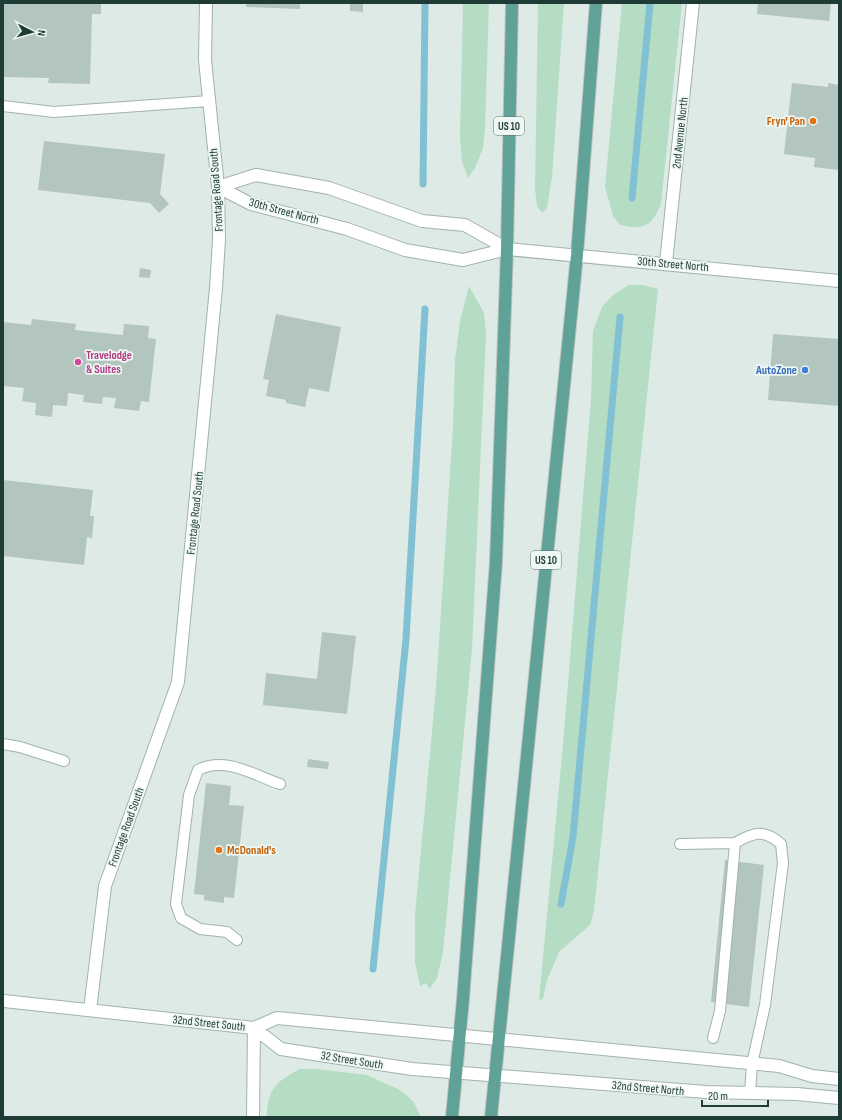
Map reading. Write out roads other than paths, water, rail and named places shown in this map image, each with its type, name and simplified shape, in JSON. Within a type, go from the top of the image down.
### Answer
[{"type":"main road","name":"US 10","points":[[452,1117],[460,1035],[496,562],[507,248],[512,3]]},
{"type":"main road","name":"US 10","points":[[491,1117],[577,255],[596,3]]},
{"type":"street","name":"Frontage Road South","points":[[90,1010],[105,886],[178,682],[216,288],[219,239],[218,187],[205,60],[206,3]]},
{"type":"street","name":"2nd Avenue North","points":[[666,263],[693,3]]},
{"type":"street","name":"30th Street North","points":[[218,187],[256,175],[329,188],[422,221],[465,225],[507,248]]},
{"type":"street","name":"30th Street North","points":[[218,187],[251,204],[347,229],[405,250],[463,260],[507,248],[839,280]]},
{"type":"street","name":"32nd Street South","points":[[4,1001],[254,1028],[277,1018],[460,1035]]},
{"type":"street","points":[[253,1117],[254,1028]]},
{"type":"street","name":"32 Street South","points":[[254,1028],[281,1049],[412,1069],[456,1074]]},
{"type":"street","points":[[460,1035],[780,1066],[812,1076],[839,1079]]},
{"type":"street","name":"32nd Street North","points":[[456,1074],[706,1092],[797,1094],[839,1098]]},
{"type":"lane","points":[[3,106],[54,112],[209,101]]},
{"type":"lane","points":[[3,744],[20,747],[64,761]]},
{"type":"lane","points":[[237,940],[227,932],[200,929],[181,918],[176,904],[190,795],[198,770],[209,765],[238,767],[252,774],[280,784]]},
{"type":"lane","points":[[680,844],[735,843],[749,835],[762,833],[772,837],[781,844],[783,863],[765,1005],[752,1064],[750,1093]]},
{"type":"lane","points":[[713,1038],[720,1011],[735,843]]},
{"type":"waterway","points":[[423,184],[425,3]]},
{"type":"waterway","points":[[632,198],[650,3]]},
{"type":"waterway","points":[[373,969],[406,639],[425,309]]},
{"type":"waterway","points":[[561,904],[573,837],[620,317]]},
{"type":"place","name":"Fryn' Pan","points":[[813,121]]},
{"type":"place","name":"Travelodge & Suites","points":[[78,362]]},
{"type":"place","name":"AutoZone","points":[[805,370]]},
{"type":"place","name":"McDonald's","points":[[219,850]]}]
